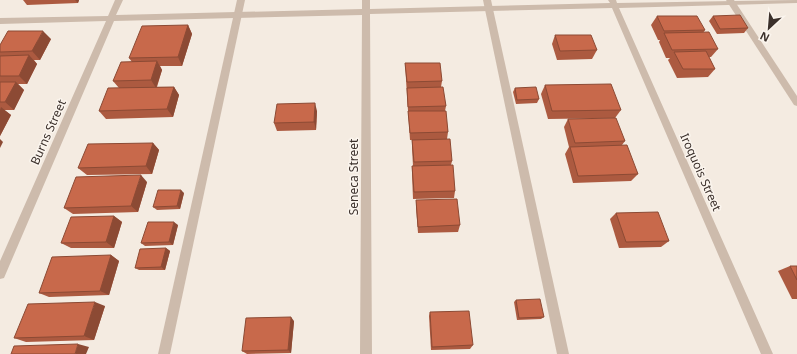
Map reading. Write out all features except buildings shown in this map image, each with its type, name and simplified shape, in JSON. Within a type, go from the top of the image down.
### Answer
[{"type":"street","name":"Burns Street","points":[[0,274],[119,0]]},
{"type":"street","points":[[164,354],[241,0]]},
{"type":"street","name":"Seneca Street","points":[[366,0],[366,354]]},
{"type":"street","points":[[731,1],[797,103]]},
{"type":"street","points":[[0,22],[366,12],[488,4],[797,1]]},
{"type":"street","name":"Iroquois Street","points":[[613,3],[767,354]]},
{"type":"street","points":[[488,4],[563,354]]}]
